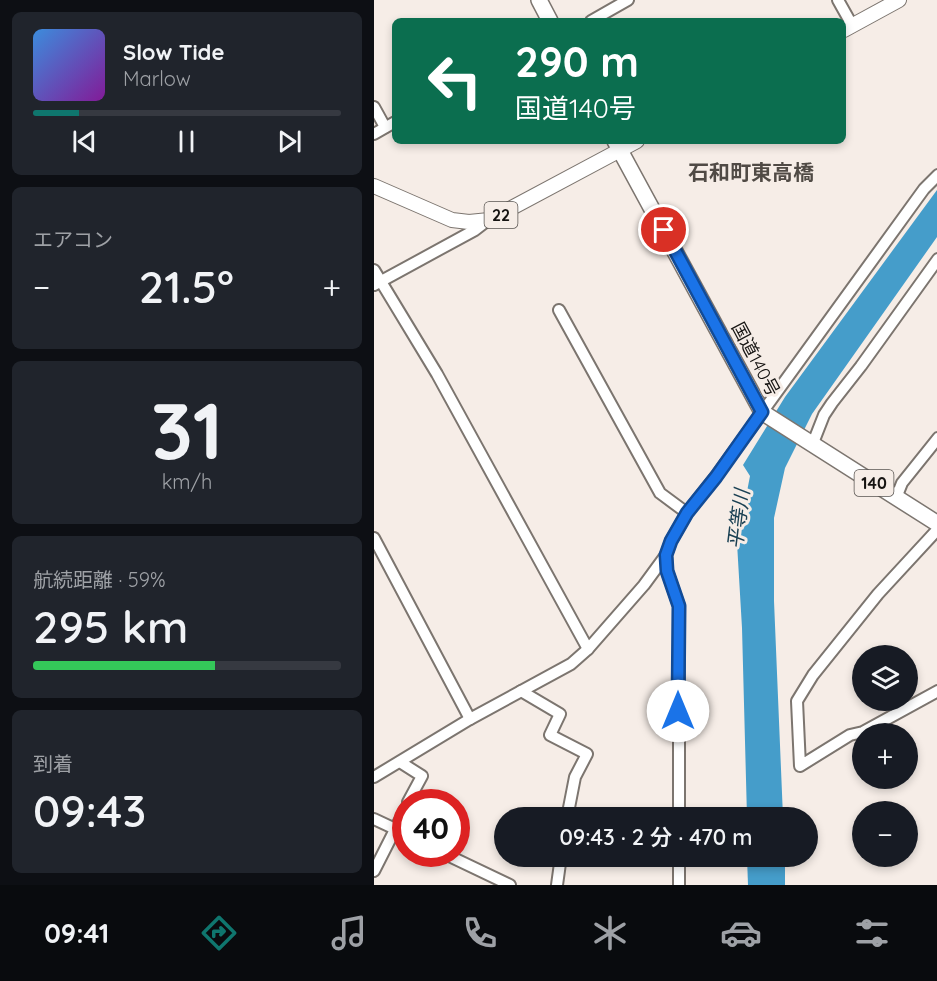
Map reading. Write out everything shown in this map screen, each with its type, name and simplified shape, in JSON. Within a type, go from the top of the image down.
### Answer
[{"type":"highway","points":[[539,0],[548,18]]},
{"type":"highway","name":"国道140号","points":[[618,146],[764,413],[938,524]]},
{"type":"main road","points":[[848,28],[899,0]]},
{"type":"main road","name":"22","points":[[374,186],[452,220],[469,222],[489,220],[618,146]]},
{"type":"street","points":[[596,18],[628,0]]},
{"type":"street","points":[[838,0],[844,18]]},
{"type":"street","points":[[374,107],[390,125],[374,134]]},
{"type":"street","points":[[374,777],[470,719],[571,664],[588,649],[644,585],[666,555],[687,513],[764,413],[924,189],[938,175]]},
{"type":"street","points":[[377,283],[475,230],[489,220]]},
{"type":"street","points":[[812,442],[832,403],[938,259]]},
{"type":"street","points":[[374,270],[377,283],[437,374],[588,649]]},
{"type":"street","points":[[559,310],[660,493],[687,513]]},
{"type":"street","points":[[896,498],[902,483],[938,438]]},
{"type":"street","points":[[938,529],[878,594],[813,675],[797,701],[800,766],[850,735],[863,732],[938,691]]},
{"type":"street","points":[[374,538],[470,719]]},
{"type":"street","points":[[666,555],[667,571],[679,606],[679,807]]},
{"type":"street","points":[[521,691],[560,714],[550,735],[587,754],[575,777],[570,807]]},
{"type":"street","points":[[400,762],[422,776],[415,789]]},
{"type":"street","points":[[374,819],[392,828]]},
{"type":"street","points":[[374,870],[392,833]]},
{"type":"street","points":[[470,866],[510,885]]},
{"type":"street","points":[[557,885],[559,867]]},
{"type":"street","points":[[679,867],[679,885]]},
{"type":"water","points":[[937,190],[937,237],[812,414],[785,468],[774,518],[774,601],[783,807],[747,807],[742,628],[737,543],[750,476],[743,465],[785,397]]},
{"type":"water","points":[[747,867],[785,867],[785,885],[748,885]]},
{"type":"district","name":"石和町東高橋","points":[[751,172]]},
{"type":"route","points":[[664,230],[762,412],[716,477],[687,513],[666,555],[667,571],[679,606],[678,711]]},
{"type":"water label","name":"平等川","points":[[738,519]]}]
